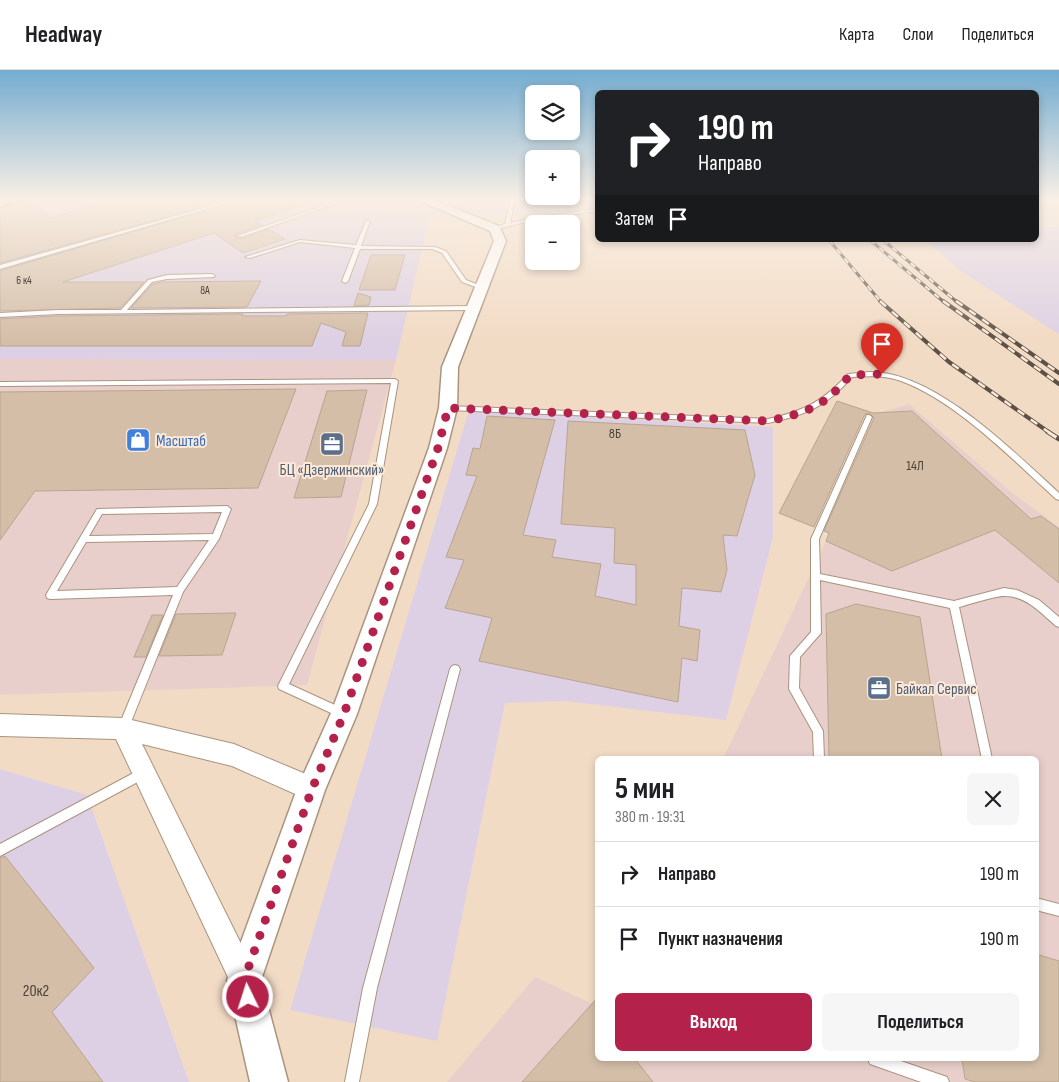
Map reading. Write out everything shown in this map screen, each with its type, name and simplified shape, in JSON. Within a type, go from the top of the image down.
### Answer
[{"type":"street","points":[[244,980],[312,789],[344,714],[438,448],[448,408],[450,368],[498,246]]},
{"type":"street","points":[[0,725],[123,729],[234,755],[312,789]]},
{"type":"street","points":[[123,729],[244,980],[269,1082]]},
{"type":"lane","points":[[0,268],[74,246]]},
{"type":"lane","points":[[248,257],[283,246]]},
{"type":"lane","points":[[351,246],[426,247],[439,249],[477,298]]},
{"type":"lane","points":[[345,280],[358,247]]},
{"type":"lane","points":[[123,311],[150,281],[167,277],[212,276]]},
{"type":"lane","points":[[0,315],[477,298]]},
{"type":"lane","points":[[448,408],[768,421],[802,414],[835,394],[850,375],[882,374],[921,386],[960,412],[1059,497]]},
{"type":"lane","points":[[0,384],[395,381],[372,504],[283,686],[344,714]]},
{"type":"lane","points":[[819,756],[818,731],[794,690],[795,656],[816,632],[815,539],[868,417]]},
{"type":"lane","points":[[123,729],[179,591],[216,537],[226,509],[100,510],[50,595],[179,591]]},
{"type":"lane","points":[[83,539],[216,537]]},
{"type":"lane","points":[[815,576],[954,605],[1004,592],[1017,594],[1031,600],[1059,623]]},
{"type":"lane","points":[[954,605],[986,756]]},
{"type":"lane","points":[[352,1082],[370,988],[455,669]]},
{"type":"lane","points":[[0,850],[144,772]]},
{"type":"lane","points":[[1039,905],[1059,910]]},
{"type":"lane","points":[[881,1061],[942,1082]]},
{"type":"shaded area","points":[[0,246],[422,246],[396,360],[0,359]]},
{"type":"shaded area","points":[[932,246],[1059,246],[1059,334],[964,273]]},
{"type":"shaded area","points":[[0,359],[396,360],[307,685],[0,695]]},
{"type":"shaded area","points":[[909,404],[1011,492],[1059,527],[1059,1082],[447,1082],[535,977],[595,1005],[595,1061],[1039,1061],[1039,756],[724,756],[826,541],[882,412]]},
{"type":"shaded area","points":[[469,410],[773,427],[773,537],[726,720],[565,701],[505,703],[437,1041],[290,1010]]},
{"type":"shaded area","points":[[0,769],[87,795],[189,1082],[0,1082]]},
{"type":"building","points":[[0,246],[61,246],[0,263]]},
{"type":"building","points":[[84,246],[173,246],[63,282],[144,282],[120,308],[0,311],[0,271]]},
{"type":"building","points":[[233,246],[263,246],[243,253]]},
{"type":"building","points":[[371,255],[405,255],[395,290],[359,290]]},
{"type":"building","points":[[261,281],[247,307],[131,308],[153,284],[163,282]]},
{"type":"building","points":[[358,293],[371,297],[369,305],[354,306]]},
{"type":"building","points":[[368,313],[360,346],[342,346],[346,332],[321,323],[312,346],[0,346],[0,319],[58,316],[243,314],[242,316],[286,316],[287,314]]},
{"type":"building","name":"Масштаб","points":[[296,389],[258,488],[35,491],[0,540],[0,392]]},
{"type":"building","name":"БЦ «Дзержинский»","points":[[367,390],[341,497],[294,498],[327,391]]},
{"type":"building","points":[[837,401],[873,413],[912,411],[1031,519],[1041,516],[1059,529],[1059,583],[995,530],[892,571],[826,541],[829,533],[824,531],[874,418],[869,413],[865,414],[814,527],[779,513]]},
{"type":"building","points":[[487,416],[555,420],[523,535],[556,540],[552,557],[601,564],[595,596],[636,605],[636,565],[614,563],[615,528],[561,524],[568,421],[745,430],[755,475],[737,536],[723,535],[727,570],[721,592],[682,588],[679,626],[700,630],[697,661],[682,658],[678,702],[479,661],[492,618],[445,608],[464,560],[446,557],[477,476],[466,475],[473,448],[480,449]]},
{"type":"building","name":"Байкал Сервис","points":[[856,604],[920,617],[942,756],[829,756],[826,614]]},
{"type":"building","points":[[236,613],[222,655],[159,656],[176,614]]},
{"type":"building","points":[[152,615],[163,615],[146,657],[134,657]]},
{"type":"building","points":[[5,856],[94,968],[52,1012],[103,1082],[0,1082],[0,858]]},
{"type":"building","points":[[1039,955],[1059,961],[1059,1082],[975,1082],[965,1079],[962,1061],[1039,1061]]},
{"type":"building","points":[[595,1000],[595,1061],[637,1061],[653,1082],[522,1082]]},
{"type":"railway","points":[[834,246],[881,302]]},
{"type":"railway","points":[[877,246],[944,302]]},
{"type":"railway","points":[[890,246],[957,302]]},
{"type":"railway","points":[[943,301],[1059,384]]},
{"type":"railway","points":[[956,301],[1059,373]]},
{"type":"railway","points":[[881,302],[949,362],[1050,433]]},
{"type":"railway","points":[[1048,432],[1059,439]]},
{"type":"place","name":"Масштаб","points":[[138,440]]},
{"type":"place","name":"БЦ «Дзержинский»","points":[[332,444]]},
{"type":"place","name":"Байкал Сервис","points":[[879,688]]},
{"type":"route","points":[[248,997],[244,980],[312,789],[344,714],[438,448],[448,408],[768,421],[802,414],[835,394],[850,375],[882,374]]}]
